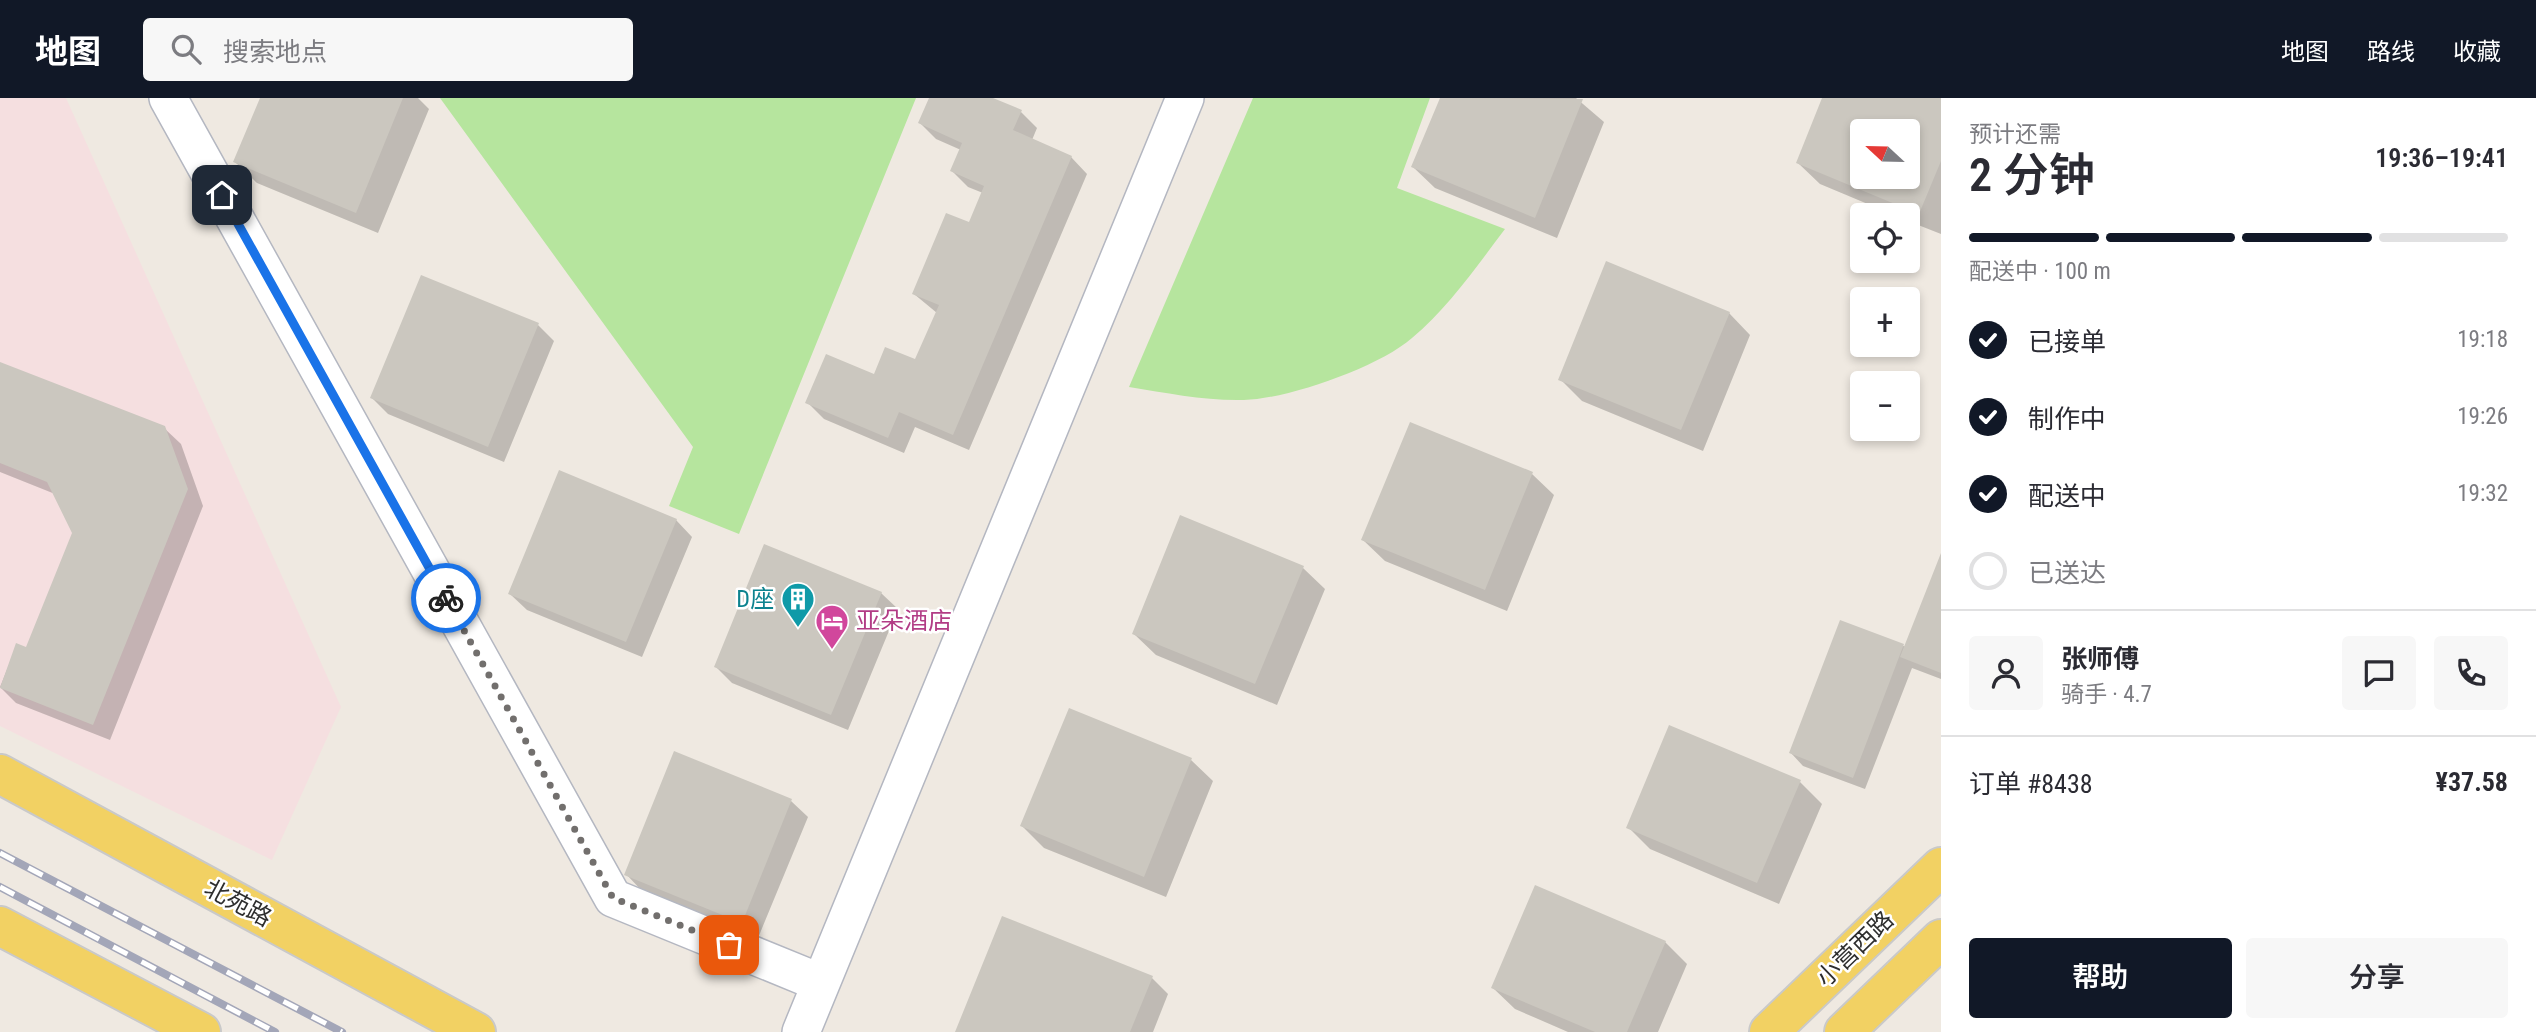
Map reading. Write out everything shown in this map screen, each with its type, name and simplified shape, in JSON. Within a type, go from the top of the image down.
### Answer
[{"type":"main road","name":"北苑路","points":[[0,775],[476,1032]]},
{"type":"main road","name":"小营西路","points":[[1769,1032],[1941,867]]},
{"type":"main road","points":[[0,926],[201,1032]]},
{"type":"main road","points":[[1844,1032],[1941,939]]},
{"type":"street","points":[[168,98],[613,898],[821,983]]},
{"type":"street","points":[[801,1032],[1185,98]]},
{"type":"shaded area","points":[[0,98],[66,98],[341,707],[272,860],[0,726]]},
{"type":"green space","points":[[440,98],[916,98],[739,534],[669,506],[693,447]]},
{"type":"green space","points":[[1253,98],[1430,98],[1397,188],[1505,229],[1438,314],[1397,349],[1356,370],[1308,388],[1244,400],[1200,398],[1129,387]]},
{"type":"building","points":[[260,98],[403,98],[356,213],[233,162]]},
{"type":"building","points":[[929,98],[993,98],[1022,110],[1013,130],[1072,156],[953,435],[899,412],[888,438],[805,403],[826,354],[874,374],[885,347],[915,359],[939,305],[912,294],[946,213],[969,222],[984,186],[950,171],[962,143],[918,123]]},
{"type":"building","points":[[1440,98],[1583,99],[1535,218],[1411,167]]},
{"type":"building","points":[[1822,98],[1941,98],[1941,161],[1920,212],[1920,203],[1892,203],[1859,189],[1920,189],[1920,119],[1850,119],[1850,185],[1796,163]]},
{"type":"building","points":[[1606,261],[1730,312],[1681,430],[1558,380]]},
{"type":"building","points":[[421,275],[539,323],[488,447],[370,398]]},
{"type":"building","points":[[0,362],[165,426],[188,489],[93,725],[0,688],[16,643],[26,647],[72,533],[47,482],[0,463]]},
{"type":"building","points":[[1410,422],[1533,472],[1485,590],[1361,540]]},
{"type":"building","points":[[559,470],[677,519],[626,642],[508,594]]},
{"type":"building","points":[[1180,515],[1304,566],[1255,684],[1132,634]]},
{"type":"building","name":"D座","points":[[764,544],[882,592],[831,715],[714,667]]},
{"type":"building","points":[[1941,553],[1941,673],[1900,657]]},
{"type":"building","points":[[1840,620],[1904,644],[1853,778],[1789,753]]},
{"type":"building","points":[[1069,708],[1192,758],[1144,877],[1020,826]]},
{"type":"building","points":[[1669,725],[1801,780],[1757,883],[1626,828]]},
{"type":"building","points":[[674,751],[792,799],[742,923],[624,875]]},
{"type":"building","points":[[1535,885],[1666,941],[1627,1032],[1595,1032],[1491,988]]},
{"type":"building","points":[[1002,916],[1153,976],[1130,1032],[955,1032]]},
{"type":"railway","points":[[0,853],[342,1032]]},
{"type":"railway","points":[[0,887],[275,1032]]},
{"type":"way so far","points":[[446,598],[613,898],[729,945]]},
{"type":"place","name":"D座","points":[[798,629]]},
{"type":"place","name":"亚朵酒店","points":[[832,651]]},
{"type":"route","points":[[222,195],[446,598]]}]
